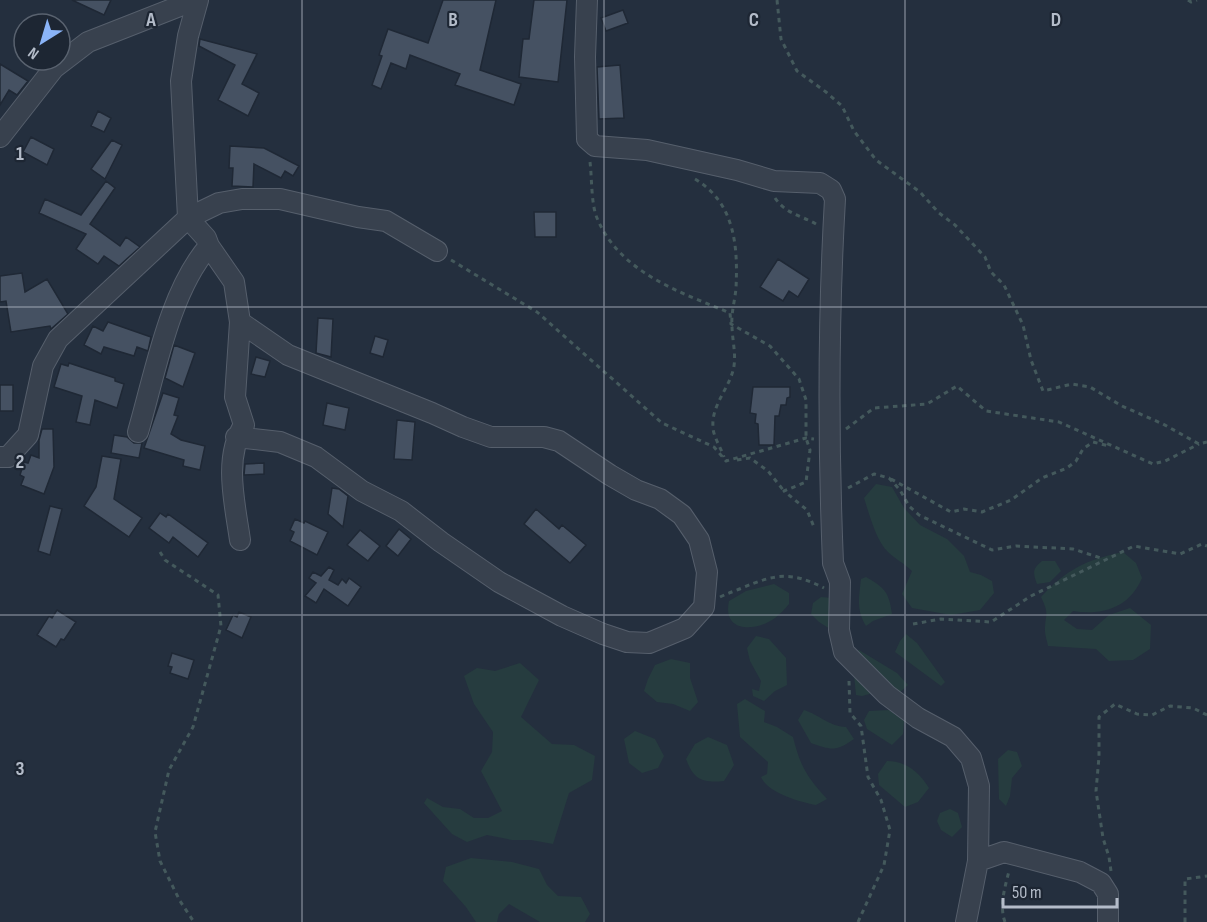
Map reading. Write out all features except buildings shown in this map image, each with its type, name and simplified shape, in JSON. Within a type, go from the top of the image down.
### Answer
[{"type":"street","points":[[0,137],[54,68],[88,42],[196,0]]},
{"type":"street","points":[[196,0],[181,81],[188,218],[206,238],[208,246],[234,282],[240,322],[235,397],[244,425],[236,437],[232,479],[240,540]]},
{"type":"street","points":[[587,0],[585,57],[587,140],[595,146],[647,150],[737,170],[774,181],[820,183],[831,190],[835,199],[830,274],[829,442],[833,563],[840,582],[839,630],[844,652],[887,695],[918,718],[953,737],[971,758],[979,786],[978,861],[966,922]]},
{"type":"street","points":[[0,457],[8,457],[28,435],[44,366],[58,339],[188,218],[219,203],[242,199],[280,199],[386,221],[437,251]]},
{"type":"street","points":[[138,432],[176,301],[197,259],[208,246]]},
{"type":"street","points":[[236,437],[280,442],[316,457],[362,490],[401,511],[499,582],[562,616],[603,634],[627,642],[649,643],[686,628],[704,607],[707,572],[699,540],[682,515],[660,499],[636,490],[559,441],[544,437],[492,437],[463,427],[288,355],[240,322]]},
{"type":"street","points":[[978,861],[1004,852],[1080,872],[1103,886],[1108,894],[1108,922]]},
{"type":"path","points":[[777,0],[781,39],[797,71],[842,106],[854,131],[876,160],[920,192],[939,213],[956,225],[985,257],[991,272],[1004,285],[1023,325],[1030,360],[1042,391],[1072,384],[1090,387],[1122,406],[1163,424],[1199,444]]},
{"type":"path","points":[[1188,0],[1191,2],[1197,0]]},
{"type":"path","points":[[587,140],[596,216],[608,239],[647,276],[671,289],[730,313],[735,349],[734,368],[716,410],[713,427],[726,461]]},
{"type":"path","points":[[692,177],[719,199],[730,218],[735,244],[736,273],[731,324]]},
{"type":"path","points":[[772,192],[782,208],[792,215],[817,225]]},
{"type":"path","points":[[437,251],[537,312],[662,423],[714,447],[726,461]]},
{"type":"path","points":[[731,324],[770,346],[799,380],[806,400],[806,438],[810,450],[806,482],[784,491]]},
{"type":"path","points":[[726,461],[806,438],[829,442],[874,408],[927,404],[957,386],[986,411],[1059,422],[1153,464],[1207,442]]},
{"type":"path","points":[[830,497],[874,474],[889,478],[951,512],[964,509],[982,512],[1011,500],[1042,478],[1067,468],[1076,461],[1083,449],[1093,442],[1116,447]]},
{"type":"path","points":[[726,461],[750,458],[768,471],[784,491],[807,510],[812,526],[819,532]]},
{"type":"path","points":[[889,478],[900,490],[909,506],[919,514],[992,550],[1016,546],[1073,549],[1105,560]]},
{"type":"path","points":[[913,624],[941,619],[991,622],[1031,596],[1134,546],[1180,554],[1205,545]]},
{"type":"path","points":[[160,552],[165,560],[218,595],[221,626],[193,727],[169,770],[155,832],[160,861],[180,901],[194,922]]},
{"type":"path","points":[[704,607],[729,592],[781,574],[807,579],[828,590]]},
{"type":"path","points":[[851,659],[850,713],[861,726],[868,777],[880,800],[890,830],[884,865],[858,922]]},
{"type":"path","points":[[1103,886],[1111,874],[1096,791],[1099,717],[1115,704],[1137,714],[1152,715],[1170,706],[1192,708],[1207,715]]},
{"type":"path","points":[[1005,922],[1003,893],[1014,855]]},
{"type":"path","points":[[1185,922],[1185,879],[1207,876]]},
{"type":"green space","points":[[876,484],[892,487],[904,508],[920,525],[947,539],[964,556],[970,572],[992,581],[994,593],[980,610],[951,615],[912,608],[902,594],[912,571],[891,554],[880,541],[864,498]]},
{"type":"green space","points":[[1123,552],[1136,563],[1142,578],[1137,588],[1123,603],[1114,607],[1095,612],[1073,611],[1064,620],[1077,629],[1092,630],[1109,615],[1130,608],[1151,625],[1150,649],[1133,660],[1109,661],[1096,649],[1048,646],[1045,631],[1046,611],[1041,597],[1060,579],[1078,567],[1098,558]]},
{"type":"green space","points":[[1042,561],[1055,561],[1061,571],[1050,582],[1037,584],[1034,571]]},
{"type":"green space","points":[[866,577],[885,591],[892,614],[866,626],[859,603],[861,579]]},
{"type":"green space","points":[[774,584],[789,593],[789,604],[775,618],[759,626],[742,627],[735,624],[728,611],[729,601],[746,591]]},
{"type":"green space","points":[[821,597],[832,598],[838,634],[811,614],[813,603]]},
{"type":"green space","points":[[906,634],[917,643],[945,682],[941,686],[895,652]]},
{"type":"green space","points":[[756,636],[769,639],[786,658],[787,685],[775,691],[764,701],[753,696],[752,689],[759,691],[761,681],[750,661],[747,648]]},
{"type":"green space","points":[[859,650],[897,673],[908,685],[888,703],[881,691],[862,696],[856,695],[852,654]]},
{"type":"green space","points":[[671,659],[690,663],[690,678],[698,702],[690,711],[673,704],[657,702],[644,691],[655,665]]},
{"type":"green space","points":[[520,663],[539,680],[521,717],[552,744],[574,745],[595,756],[592,780],[569,793],[553,844],[487,835],[467,842],[452,834],[424,803],[427,798],[443,807],[460,809],[474,818],[488,818],[502,811],[481,771],[492,752],[493,732],[474,704],[464,676],[477,668],[495,671]]},
{"type":"green space","points":[[745,699],[765,711],[764,722],[793,737],[805,771],[827,799],[816,805],[802,802],[777,792],[765,783],[761,777],[767,774],[768,762],[740,737],[737,704]]},
{"type":"green space","points":[[804,710],[834,725],[846,727],[854,739],[833,749],[811,743],[798,720]]},
{"type":"green space","points":[[889,710],[904,721],[903,734],[892,745],[867,729],[864,720],[869,711]]},
{"type":"green space","points":[[635,731],[655,739],[664,756],[658,768],[642,773],[629,763],[624,739]]},
{"type":"green space","points":[[708,737],[727,745],[734,765],[724,781],[700,779],[692,772],[686,759],[695,744]]},
{"type":"green space","points":[[1008,750],[1017,752],[1022,766],[1012,778],[1010,796],[1006,806],[999,799],[998,759]]},
{"type":"green space","points":[[887,761],[906,765],[925,782],[929,788],[918,802],[905,807],[879,785],[878,774]]},
{"type":"green space","points":[[950,809],[958,813],[962,827],[952,837],[941,830],[937,821],[940,813]]},
{"type":"green space","points":[[471,858],[512,862],[539,869],[547,885],[558,896],[581,897],[590,914],[585,922],[540,922],[509,904],[499,914],[497,922],[476,922],[443,881],[446,867]]}]
